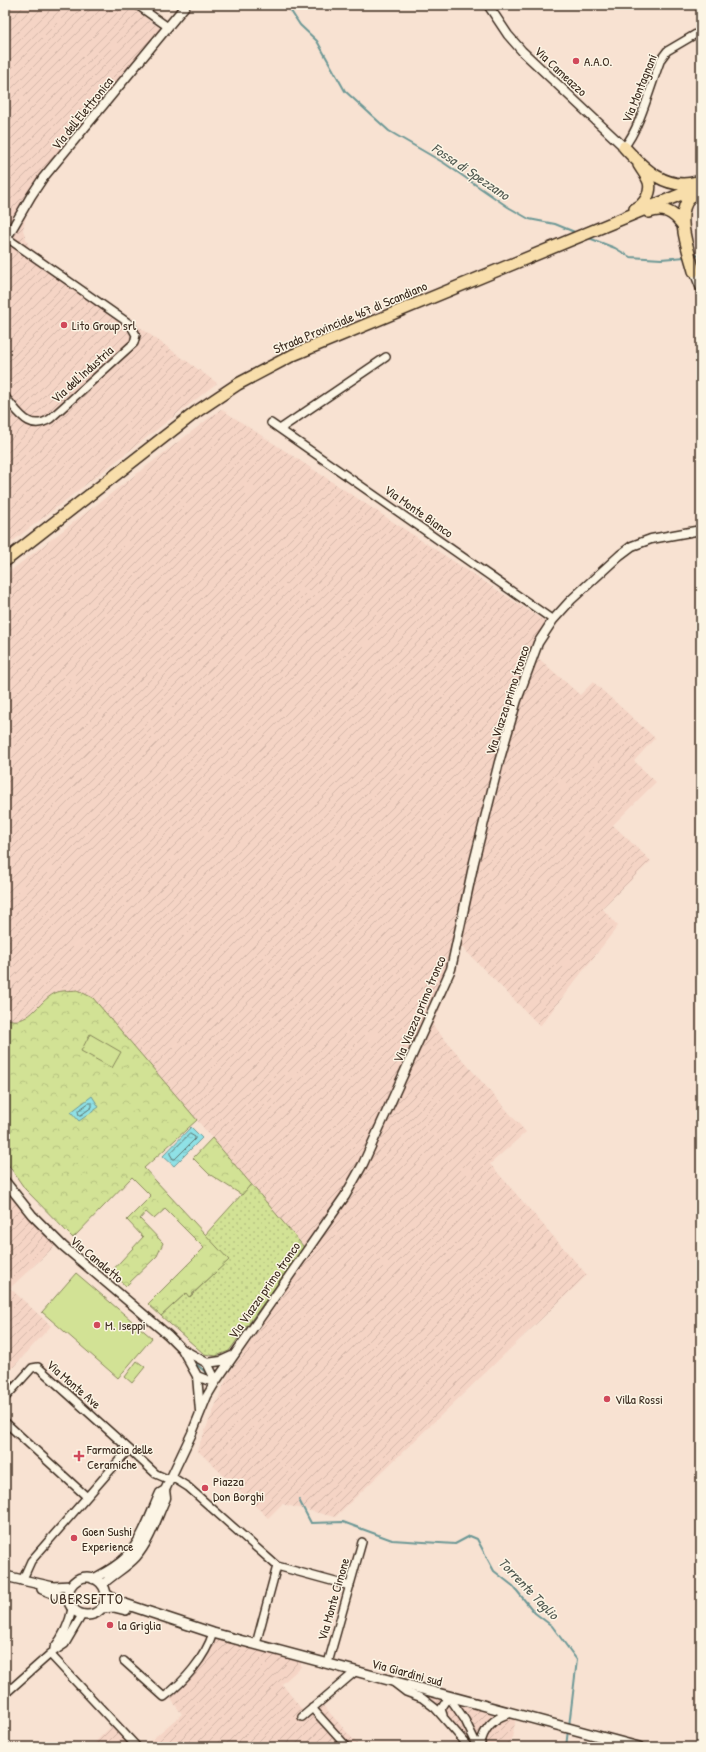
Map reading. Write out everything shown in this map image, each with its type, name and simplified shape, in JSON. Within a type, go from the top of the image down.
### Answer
[{"type":"highway","points":[[617,221],[622,214],[640,206],[648,194],[649,183],[638,163],[624,147]]},
{"type":"highway","points":[[638,163],[662,180],[669,183],[682,185],[701,180]]},
{"type":"highway","name":"Strada Provinciale 467 di Scandiano","points":[[5,561],[196,412],[238,384],[293,354],[701,186]]},
{"type":"highway","points":[[694,271],[682,224],[686,203],[690,198],[701,192]]},
{"type":"highway","points":[[631,215],[640,215],[662,209],[671,212],[682,224]]},
{"type":"main road","points":[[5,1576],[53,1587],[71,1586],[81,1579],[93,1579],[102,1585],[106,1594],[116,1601],[164,1616],[168,1619]]},
{"type":"main road","points":[[26,1582],[32,1586],[68,1599]]},
{"type":"main road","points":[[71,1586],[68,1599],[72,1609],[82,1615],[93,1614],[102,1608],[114,1607],[162,1621],[168,1619]]},
{"type":"main road","points":[[102,1608],[106,1594]]},
{"type":"main road","name":"Via Giardini sud","points":[[168,1619],[213,1633],[639,1747]]},
{"type":"street","points":[[137,5],[168,26]]},
{"type":"street","name":"Via dell'Elettronica","points":[[6,239],[31,196],[44,178],[186,5]]},
{"type":"street","name":"Via Cameazzo","points":[[488,5],[508,35],[522,50],[624,147]]},
{"type":"street","name":"Via Montagnani","points":[[624,147],[628,143],[637,126],[661,60],[667,51],[701,31]]},
{"type":"street","name":"Via dell'Industria","points":[[5,398],[26,420],[34,424],[42,424],[50,419],[134,343],[136,335],[130,324],[6,239]]},
{"type":"street","points":[[694,271],[701,289]]},
{"type":"street","points":[[280,429],[386,357]]},
{"type":"street","name":"Via Monte Bianco","points":[[271,423],[553,620]]},
{"type":"street","name":"Via Viazza primo tronco","points":[[93,1579],[116,1566],[132,1551],[160,1493],[165,1490],[171,1478],[216,1381],[345,1196],[363,1164],[442,992],[451,969],[474,862],[499,762],[517,700],[538,643],[553,620],[571,600],[620,555],[632,546],[651,539],[701,530]]},
{"type":"street","name":"Via Canaletto","points":[[5,1181],[32,1215],[63,1246],[168,1334],[182,1349],[197,1376],[200,1414]]},
{"type":"street","name":"Via Canaletto","points":[[182,1349],[207,1363]]},
{"type":"street","points":[[216,1381],[207,1363],[221,1361],[233,1355]]},
{"type":"street","name":"Via Monte Ave","points":[[5,1398],[32,1368],[38,1367],[129,1449]]},
{"type":"street","points":[[197,1376],[207,1380],[216,1381]]},
{"type":"street","points":[[5,1422],[87,1497]]},
{"type":"street","points":[[26,1582],[31,1560],[129,1449],[156,1474],[171,1478],[188,1487],[277,1566],[350,1586]]},
{"type":"street","name":"Via Viazza primo tronco","points":[[102,1585],[112,1575],[133,1560],[142,1549],[166,1498],[165,1490]]},
{"type":"street","name":"Via Monte Cimone","points":[[328,1663],[362,1542]]},
{"type":"street","points":[[256,1644],[277,1566]]},
{"type":"street","points":[[52,1652],[64,1635],[69,1624],[72,1609]]},
{"type":"street","points":[[5,1694],[69,1638],[82,1615]]},
{"type":"street","points":[[124,1661],[164,1697],[176,1688],[190,1672],[208,1645],[213,1633]]},
{"type":"street","points":[[52,1652],[137,1747]]},
{"type":"street","points":[[302,1717],[356,1671]]},
{"type":"street","points":[[391,1681],[406,1692],[422,1698],[436,1708],[469,1747]]},
{"type":"street","points":[[444,1717],[441,1709],[449,1697],[465,1720],[479,1747]]},
{"type":"street","points":[[312,1708],[347,1747]]},
{"type":"street","points":[[479,1747],[483,1735],[489,1725],[499,1717],[512,1713]]},
{"type":"shaded area","points":[[5,5],[128,5],[168,34],[46,183],[26,215],[23,230],[29,247],[217,383],[5,547]]},
{"type":"shaded area","points":[[221,409],[552,626],[535,655],[580,695],[593,682],[655,738],[634,761],[656,782],[613,825],[651,861],[602,908],[618,926],[540,1026],[461,946],[455,970],[433,1026],[526,1132],[490,1164],[587,1275],[335,1517],[282,1504],[268,1518],[197,1450],[228,1375],[310,1253],[93,998],[56,993],[21,1021],[11,1021],[5,1018],[5,575]]},
{"type":"shaded area","points":[[5,1174],[56,1245],[10,1288],[51,1326],[5,1376]]},
{"type":"shaded area","points":[[210,1632],[300,1658],[301,1667],[282,1684],[306,1715],[320,1702],[360,1747],[143,1747],[182,1714],[170,1698],[185,1681]]},
{"type":"shaded area","points":[[421,1685],[518,1709],[510,1747],[463,1747],[439,1718],[421,1703]]},
{"type":"shaded area","points":[[116,1722],[138,1747],[90,1747]]},
{"type":"green space","points":[[77,990],[93,998],[197,1120],[144,1168],[229,1260],[189,1297],[186,1293],[161,1316],[148,1304],[204,1248],[165,1209],[154,1219],[146,1212],[140,1219],[163,1243],[157,1256],[126,1286],[110,1273],[143,1237],[127,1220],[151,1196],[132,1177],[73,1238],[25,1189],[5,1160],[5,1018],[20,1020],[27,1017],[55,993]]},
{"type":"green space","points":[[90,1034],[121,1052],[112,1068],[81,1051]]},
{"type":"green space","points":[[212,1138],[251,1184],[242,1195],[209,1174],[193,1158]]},
{"type":"green space","points":[[251,1184],[304,1247],[229,1351],[216,1356],[204,1354],[161,1316],[186,1293],[190,1297],[228,1260],[205,1235]]},
{"type":"green space","name":"M. Iseppi","points":[[76,1273],[152,1338],[118,1378],[42,1312]]},
{"type":"green space","points":[[137,1361],[145,1367],[132,1383],[125,1377]]},
{"type":"water","points":[[92,1096],[99,1107],[79,1121],[71,1112]]},
{"type":"water","points":[[191,1127],[202,1138],[174,1166],[163,1156]]},
{"type":"waterway","name":"Fossa di Spezzano","points":[[287,5],[300,25],[317,41],[345,91],[389,131],[444,163],[508,207],[529,219],[555,224],[577,233]]},
{"type":"waterway","name":"Fossa di Spezzano","points":[[589,238],[615,248],[630,257],[661,259],[685,257]]},
{"type":"waterway","name":"Fossa di Spezzano","points":[[694,256],[701,255]]},
{"type":"waterway","name":"Torrente Taglio","points":[[194,1362],[210,1376]]},
{"type":"waterway","name":"Torrente Taglio","points":[[299,1500],[311,1523],[343,1522],[392,1540],[455,1544],[470,1536],[477,1539],[494,1571],[513,1586],[535,1613],[552,1626],[577,1660],[569,1726]]},
{"type":"waterway","name":"Torrente Taglio","points":[[566,1747],[568,1730]]},
{"type":"place","name":"A.A.O.","points":[[576,61]]},
{"type":"place","name":"Lito Group srl","points":[[64,325]]},
{"type":"place","name":"M. Iseppi","points":[[97,1325]]},
{"type":"place","name":"Villa Rossi","points":[[607,1399]]},
{"type":"place","name":"Farmacia delle Ceramiche","points":[[79,1456]]},
{"type":"place","name":"Piazza Don Borghi","points":[[205,1488]]},
{"type":"place","name":"Goen Sushi Experience","points":[[74,1538]]},
{"type":"place","name":"la Griglia","points":[[110,1625]]},
{"type":"district","name":"UBERSETTO","points":[[87,1598]]}]
